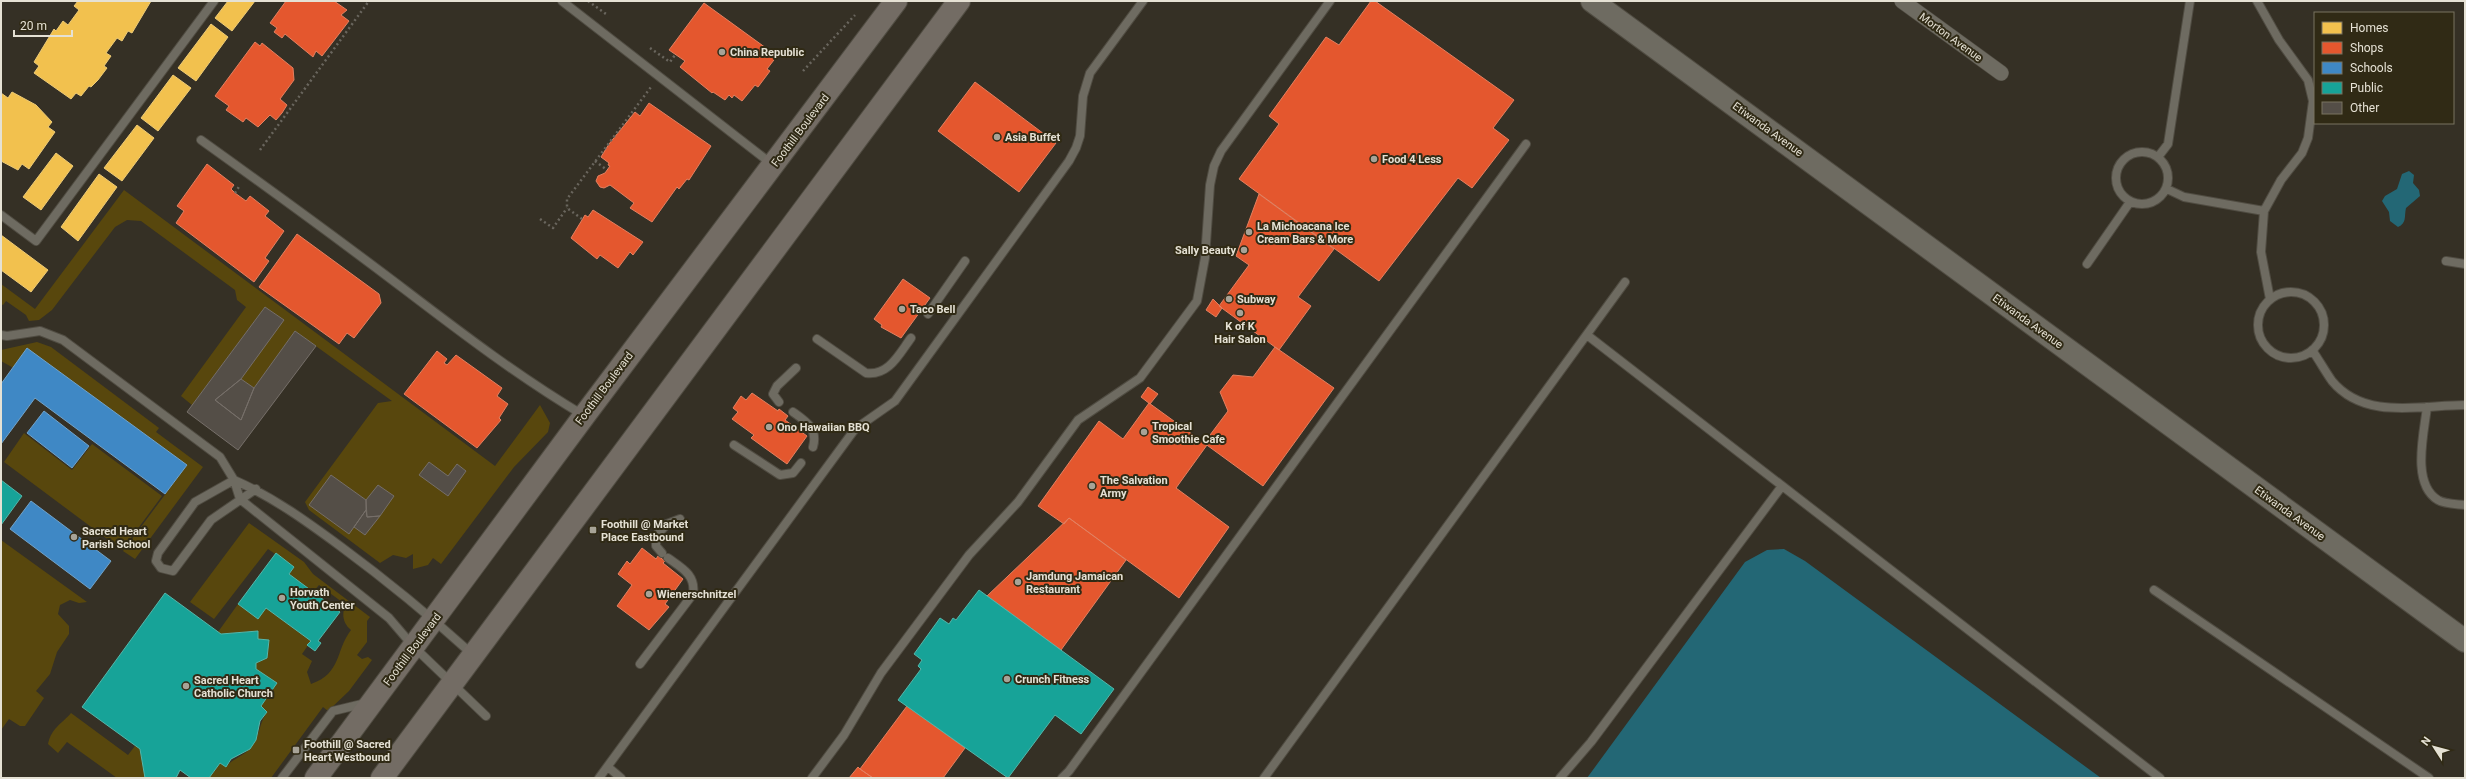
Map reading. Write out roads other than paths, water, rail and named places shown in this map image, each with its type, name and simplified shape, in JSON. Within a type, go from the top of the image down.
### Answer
[{"type":"main road","points":[[382,778],[472,654],[866,128],[959,1]]},
{"type":"main road","name":"Etiwanda Avenue","points":[[1592,1],[2465,641]]},
{"type":"main road","name":"Foothill Boulevard","points":[[316,778],[584,416],[773,165],[891,3]]},
{"type":"street","name":"Morton Avenue","points":[[1902,1],[2001,73]]},
{"type":"lane","points":[[1,215],[36,241],[214,1]]},
{"type":"lane","points":[[562,1],[773,165]]},
{"type":"lane","points":[[599,778],[855,429],[895,401],[1069,161],[1080,136],[1083,96],[1090,73],[1143,1]]},
{"type":"lane","points":[[812,778],[844,735],[881,673],[968,555],[1018,502],[1078,420],[1140,378],[1197,301],[1205,258],[1210,185],[1214,166],[1220,151],[1330,1]]},
{"type":"lane","points":[[2158,157],[2168,144],[2190,1]]},
{"type":"lane","points":[[2257,1],[2279,40],[2308,80],[2313,101],[2308,138],[2302,153],[2281,180],[2264,211],[2260,252],[2270,299]]},
{"type":"lane","points":[[201,140],[314,221],[443,319],[552,397],[584,416]]},
{"type":"lane","points":[[1062,778],[1069,772],[1526,144]]},
{"type":"lane","points":[[2142,152],[2158,157],[2168,171],[2167,189],[2162,196],[2147,204],[2130,202],[2123,197],[2117,185],[2116,173],[2120,164],[2129,156],[2142,152]]},
{"type":"lane","points":[[2167,189],[2184,197],[2264,211]]},
{"type":"lane","points":[[2087,264],[2130,202]]},
{"type":"lane","points":[[928,314],[965,261]]},
{"type":"lane","points":[[2446,261],[2465,264]]},
{"type":"lane","points":[[1264,778],[1625,282]]},
{"type":"lane","points":[[2291,292],[2302,294],[2316,304],[2323,319],[2323,330],[2320,341],[2312,350],[2296,358],[2286,358],[2274,353],[2264,344],[2259,331],[2259,316],[2270,299],[2280,294],[2291,292]]},
{"type":"lane","points":[[1,335],[6,336],[40,331],[63,340],[220,457],[234,480],[240,499],[390,618],[414,646],[486,716]]},
{"type":"lane","points":[[1587,335],[2160,778]]},
{"type":"lane","points":[[817,339],[866,373],[873,374],[888,368],[910,338]]},
{"type":"lane","points":[[2312,350],[2333,381],[2343,390],[2363,401],[2394,409],[2465,405]]},
{"type":"lane","points":[[779,402],[773,394],[777,386],[796,368]]},
{"type":"lane","points":[[2427,407],[2421,467],[2427,489],[2438,500],[2465,505]]},
{"type":"lane","points":[[793,412],[812,430],[816,437],[813,447]]},
{"type":"lane","points":[[734,445],[780,475],[793,473],[800,463]]},
{"type":"lane","points":[[234,480],[256,489],[296,513],[394,586],[472,654]]},
{"type":"lane","points":[[234,480],[195,502],[158,553],[156,561],[161,568],[173,571],[211,520],[256,489]]},
{"type":"lane","points":[[1560,778],[1591,742],[1782,486]]},
{"type":"lane","points":[[640,664],[693,594],[694,585],[692,577],[656,546],[656,536],[667,524],[680,519]]},
{"type":"lane","points":[[2154,590],[2429,778]]},
{"type":"lane","points":[[282,778],[333,710],[372,701]]},
{"type":"lane","points":[[608,767],[621,778]]},
{"type":"water","points":[[2409,171],[2414,175],[2413,183],[2419,190],[2420,196],[2406,208],[2404,222],[2398,227],[2390,221],[2389,212],[2382,201],[2385,196],[2397,189],[2402,174]]},
{"type":"water","points":[[1784,549],[1805,561],[2101,778],[1587,778],[1745,562],[1767,550]]},
{"type":"place","name":"China Republic","points":[[722,52]]},
{"type":"place","name":"Asia Buffet","points":[[997,137]]},
{"type":"place","name":"Food 4 Less","points":[[1374,159]]},
{"type":"place","name":"La Michoacana Ice Cream Bars & More","points":[[1249,232]]},
{"type":"place","name":"Sally Beauty","points":[[1244,250]]},
{"type":"place","name":"Subway","points":[[1229,299]]},
{"type":"place","name":"Taco Bell","points":[[902,309]]},
{"type":"place","name":"K of K Hair Salon","points":[[1240,313]]},
{"type":"place","name":"Ono Hawaiian BBQ","points":[[769,427]]},
{"type":"place","name":"Tropical Smoothie Cafe","points":[[1144,432]]},
{"type":"place","name":"The Salvation Army","points":[[1092,486]]},
{"type":"place","name":"Foothill @ Market Place Eastbound","points":[[593,530]]},
{"type":"place","name":"Sacred Heart Parish School","points":[[74,537]]},
{"type":"place","name":"Jamdung Jamaican Restaurant","points":[[1018,582]]},
{"type":"place","name":"Wienerschnitzel","points":[[649,594]]},
{"type":"place","name":"Horvath Youth Center","points":[[282,598]]},
{"type":"place","name":"Crunch Fitness","points":[[1007,679]]},
{"type":"place","name":"Sacred Heart Catholic Church","points":[[186,686]]},
{"type":"place","name":"Foothill @ Sacred Heart Westbound","points":[[296,750]]}]
